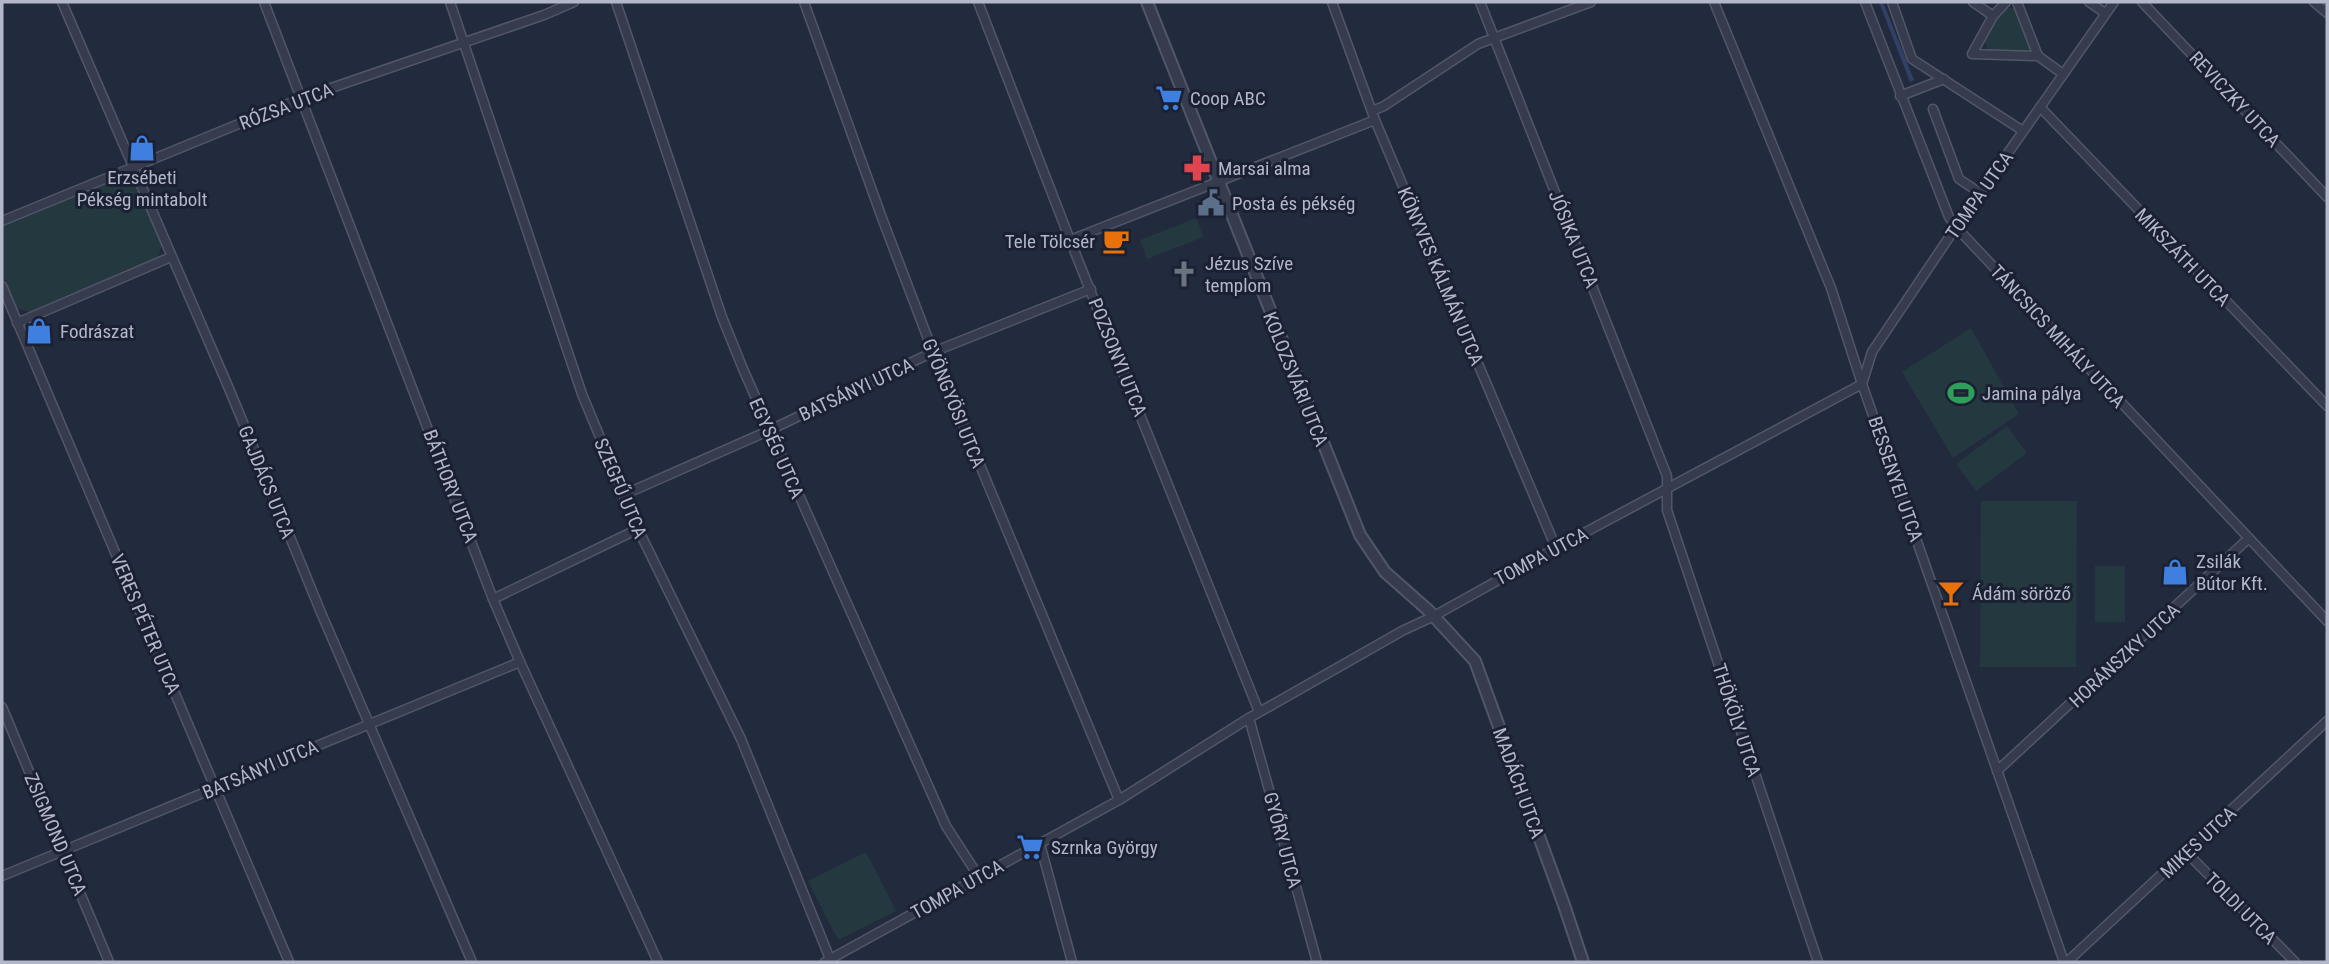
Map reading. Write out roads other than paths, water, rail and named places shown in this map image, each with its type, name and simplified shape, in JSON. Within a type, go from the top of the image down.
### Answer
[{"type":"street","name":"GAJDÁCS UTCA","points":[[62,2],[472,962]]},
{"type":"street","name":"BÁTHORY UTCA","points":[[264,2],[520,662],[658,962]]},
{"type":"street","name":"SZEGFŰ UTCA","points":[[450,2],[582,394],[638,529],[741,739],[828,960]]},
{"type":"street","name":"RÓZSA UTCA","points":[[2,221],[302,98],[544,15],[574,2]]},
{"type":"street","name":"EGYSÉG UTCA","points":[[616,2],[722,317],[768,431],[946,827],[979,877]]},
{"type":"street","name":"GYÖNGYÖSI UTCA","points":[[804,2],[933,352],[1119,800]]},
{"type":"street","name":"POZSONYI UTCA","points":[[978,2],[1259,712]]},
{"type":"street","name":"KOLOZSVÁRI UTCA","points":[[1147,2],[1360,535],[1385,572],[1434,616]]},
{"type":"street","name":"KÖNYVES KÁLMÁN UTCA","points":[[1332,2],[1374,115],[1556,548]]},
{"type":"street","name":"JÓSIKA UTCA","points":[[1480,2],[1667,476]]},
{"type":"street","points":[[1070,240],[1217,182],[1374,115],[1478,44],[1591,2]]},
{"type":"street","name":"BESSENYEI UTCA","points":[[1714,2],[1831,288],[1862,384],[2066,962]]},
{"type":"street","name":"TÁNCSICS MIHÁLY UTCA","points":[[1865,2],[1900,96],[1949,217],[1956,227],[2327,621]]},
{"type":"street","points":[[1892,2],[1912,59],[2023,131]]},
{"type":"street","points":[[1973,2],[1993,16]]},
{"type":"street","points":[[2006,2],[1993,16],[1972,54],[2038,56]]},
{"type":"street","points":[[2017,2],[2038,56],[2063,74]]},
{"type":"street","points":[[2089,2],[2105,13]]},
{"type":"street","name":"TOMPA UTCA","points":[[828,960],[1119,800],[1259,712],[1402,631],[1862,384],[1872,352],[2113,2]]},
{"type":"street","name":"REVICZKY UTCA","points":[[2142,2],[2327,197]]},
{"type":"street","points":[[2314,2],[2327,13]]},
{"type":"street","points":[[1900,96],[1944,79]]},
{"type":"street","name":"MIKSZÁTH UTCA","points":[[2040,107],[2327,406]]},
{"type":"street","points":[[1933,109],[1959,179],[1980,193]]},
{"type":"street","points":[[17,323],[171,257]]},
{"type":"street","name":"VERES PÉTER UTCA","points":[[2,286],[289,962]]},
{"type":"street","name":"BATSÁNYI UTCA","points":[[623,495],[768,431],[933,352],[1091,289]]},
{"type":"street","name":"THÖKÖLY UTCA","points":[[1667,476],[1667,510],[1818,962]]},
{"type":"street","points":[[494,598],[638,529]]},
{"type":"street","name":"HORÁNSZKY UTCA","points":[[1997,771],[2249,538]]},
{"type":"street","name":"MADÁCH UTCA","points":[[1434,616],[1475,661],[1583,962]]},
{"type":"street","name":"BATSÁNYI UTCA","points":[[2,876],[520,662]]},
{"type":"street","name":"ZSIGMOND UTCA","points":[[2,707],[109,962]]},
{"type":"street","name":"GYŐRY UTCA","points":[[1249,718],[1317,962]]},
{"type":"street","name":"MIKES UTCA","points":[[2066,962],[2327,721]]},
{"type":"street","points":[[1040,844],[1072,962]]},
{"type":"street","name":"TOLDI UTCA","points":[[2187,853],[2295,962]]},
{"type":"water","points":[[1879,2],[1883,2],[1914,80],[1910,82]]},
{"type":"place","name":"Coop ABC","points":[[1169,98]]},
{"type":"place","name":"Erzsébeti Pékség mintabolt","points":[[142,148]]},
{"type":"place","name":"Marsai alma","points":[[1197,168]]},
{"type":"place","name":"Posta és pékség","points":[[1211,203]]},
{"type":"place","name":"Tele Tölcsér","points":[[1116,241]]},
{"type":"place","name":"Jézus Szíve templom","points":[[1184,274]]},
{"type":"place","name":"Fodrászat","points":[[39,331]]},
{"type":"place","name":"Jamina pálya","points":[[1961,393]]},
{"type":"place","name":"Zsilák Bútor Kft.","points":[[2175,572]]},
{"type":"place","name":"Ádám söröző","points":[[1951,593]]},
{"type":"place","name":"Szrnka György","points":[[1030,847]]}]
